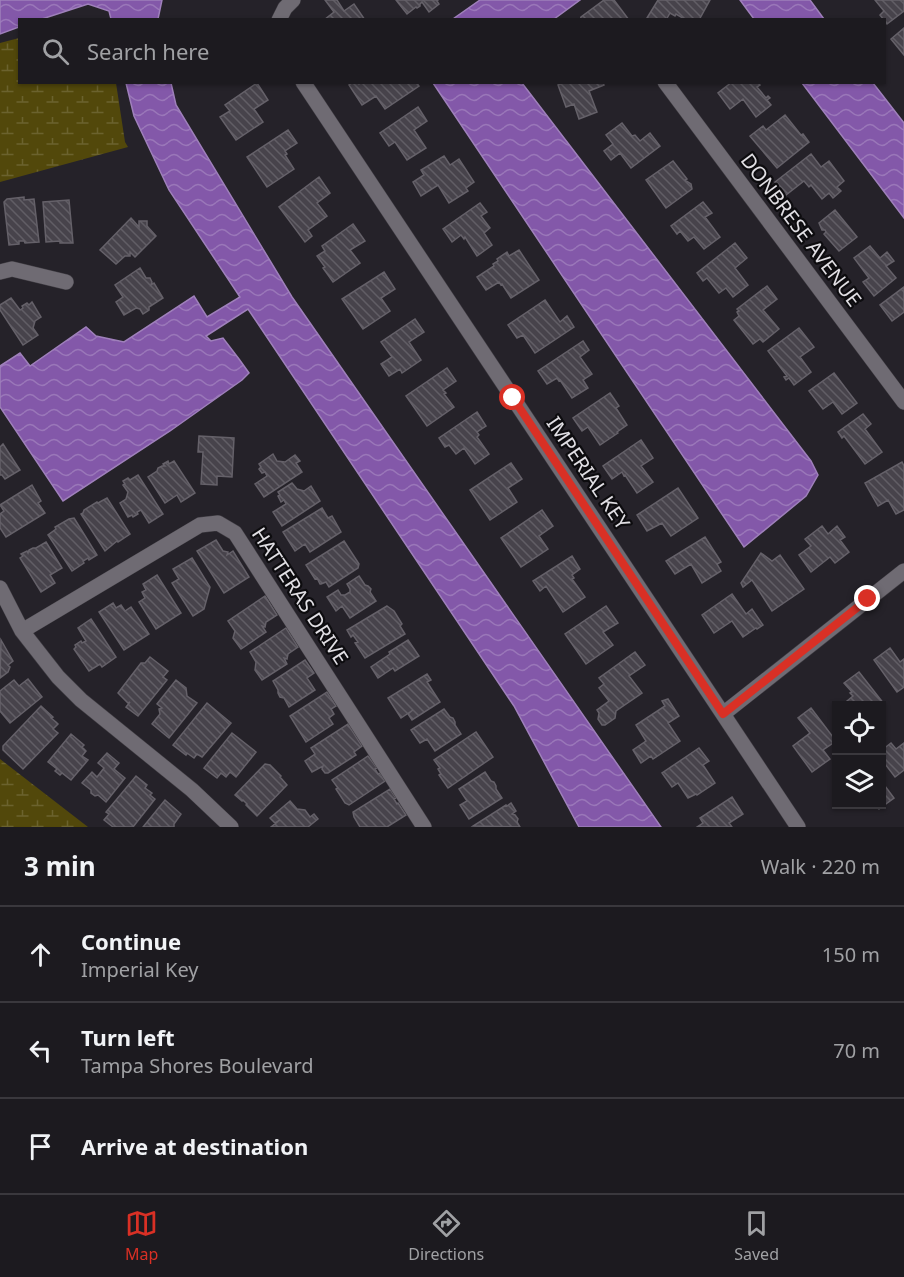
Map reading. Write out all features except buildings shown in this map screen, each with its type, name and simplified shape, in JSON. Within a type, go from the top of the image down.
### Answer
[{"type":"street","points":[[280,18],[285,8],[293,0]]},
{"type":"street","name":"IMPERIAL KEY","points":[[304,84],[798,827]]},
{"type":"street","name":"DONBRESE AVENUE","points":[[666,84],[904,402]]},
{"type":"street","points":[[0,272],[12,269],[66,282]]},
{"type":"street","name":"HATTERAS DRIVE","points":[[22,631],[200,525],[218,523],[235,533],[424,827]]},
{"type":"street","points":[[723,714],[904,571]]},
{"type":"street","points":[[0,588],[22,631],[58,677],[81,700],[192,790],[231,827]]},
{"type":"green space","points":[[18,38],[18,84],[116,84],[125,142],[128,147],[0,182],[0,43]]},
{"type":"green space","points":[[0,759],[88,827],[0,827]]},
{"type":"water","points":[[0,0],[162,0],[158,18],[111,18],[109,11],[88,4],[45,18],[18,18],[18,27],[0,34]]},
{"type":"water","points":[[480,0],[580,0],[555,18],[454,18]]},
{"type":"water","points":[[740,0],[810,0],[823,18],[753,18]]},
{"type":"water","points":[[126,84],[171,84],[176,105],[292,297],[661,827],[579,827],[514,706],[248,309],[206,336],[211,341],[223,338],[249,373],[170,431],[63,501],[0,407],[0,366],[20,353],[30,366],[86,327],[96,336],[124,342],[194,296],[207,317],[240,297],[169,190],[134,116]]},
{"type":"water","points":[[434,84],[523,84],[811,461],[818,475],[806,496],[744,547]]},
{"type":"water","points":[[803,84],[874,84],[904,123],[904,218]]},
{"type":"route","points":[[513,398],[723,714],[868,599]]}]
